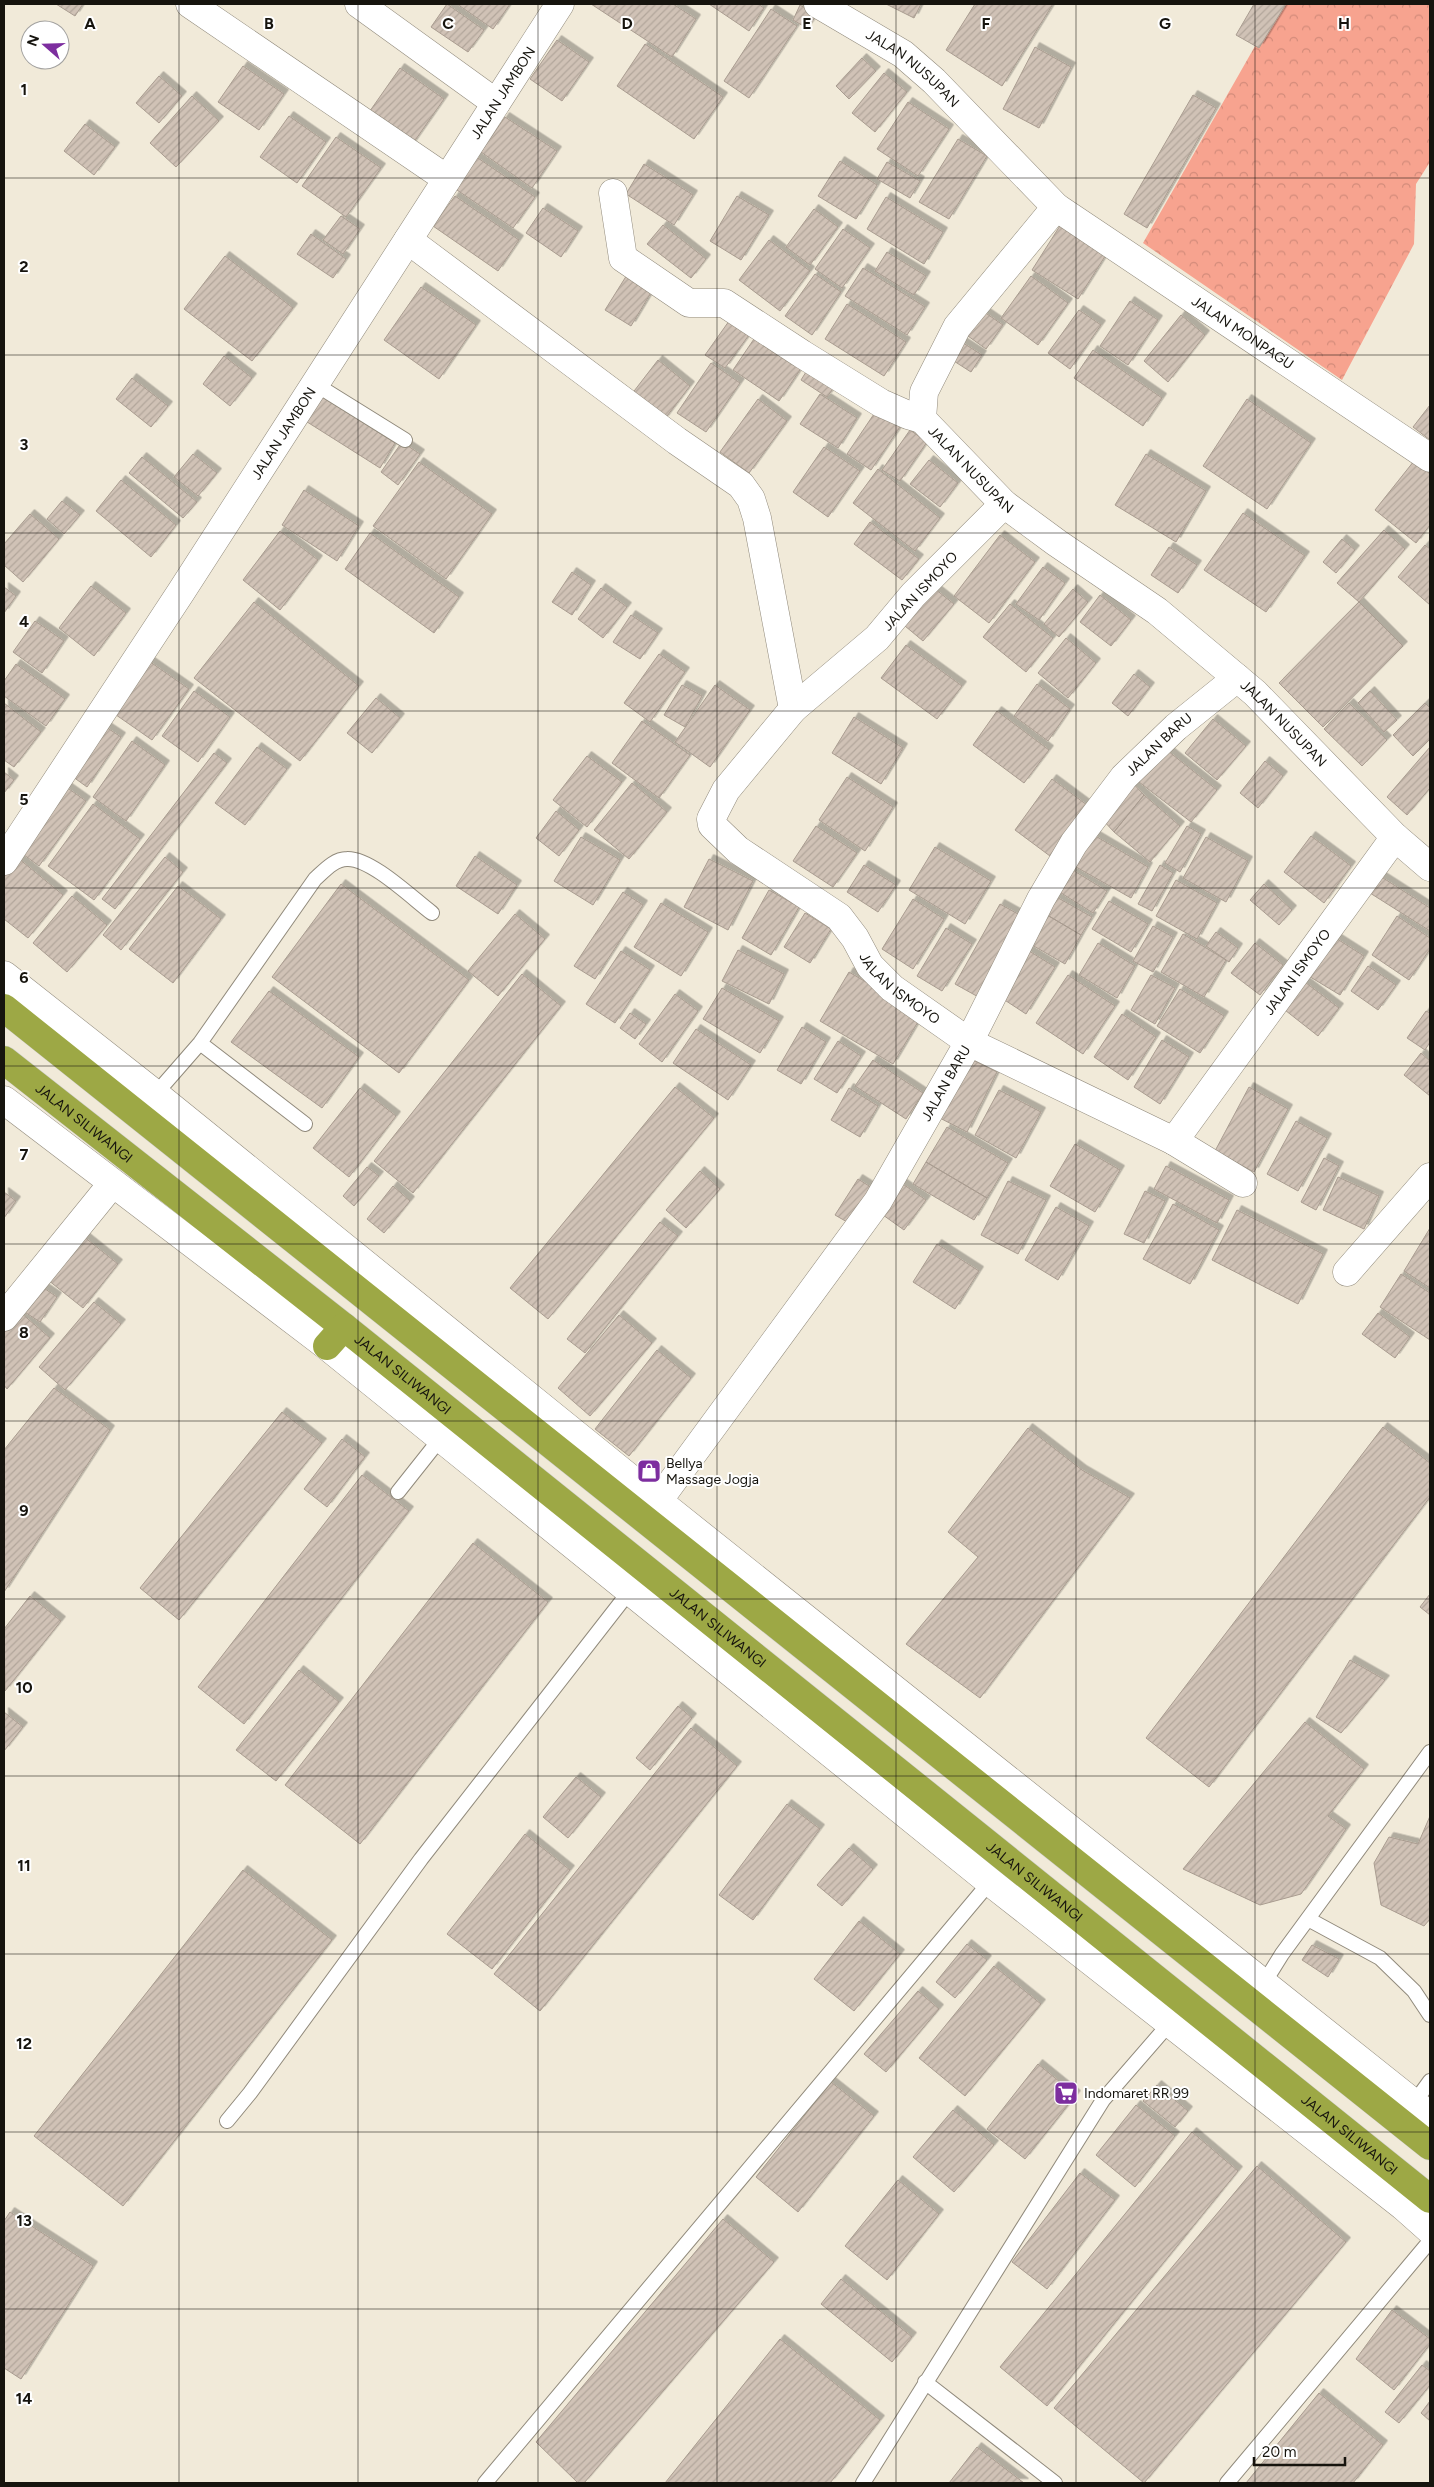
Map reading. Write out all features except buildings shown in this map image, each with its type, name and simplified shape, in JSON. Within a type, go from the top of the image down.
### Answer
[{"type":"highway","points":[[4,1008],[147,1104],[1430,2146]]},
{"type":"highway","name":"JALAN SILIWANGI","points":[[4,1060],[335,1337],[1417,2198]]},
{"type":"street","points":[[190,4],[447,179]]},
{"type":"street","points":[[359,4],[496,103]]},
{"type":"street","name":"JALAN JAMBON","points":[[4,861],[560,4]]},
{"type":"street","name":"JALAN NUSUPAN","points":[[818,4],[903,54],[934,82],[1056,207],[957,327],[924,392],[922,419],[1004,504],[1057,543],[1158,611],[1255,693],[1395,837],[1430,867]]},
{"type":"street","points":[[613,193],[622,258],[688,303],[724,303],[881,403],[922,419]]},
{"type":"street","name":"JALAN MONPAGU","points":[[1056,207],[1430,458]]},
{"type":"street","points":[[408,240],[677,441],[740,485],[751,499],[757,518],[793,709]]},
{"type":"street","name":"JALAN ISMOYO","points":[[1004,504],[913,595],[877,638],[793,709],[726,790],[711,819],[712,825],[738,850],[833,913],[855,938],[870,966],[892,988],[969,1042],[1174,1140],[1395,837]]},
{"type":"street","name":"JALAN BARU","points":[[658,1502],[864,1222],[969,1042],[1041,899],[1074,842],[1124,777],[1176,727],[1237,678]]},
{"type":"street","points":[[4,975],[147,1104],[658,1502],[1422,2109]]},
{"type":"street","points":[[4,1100],[112,1184],[335,1337],[440,1439],[990,1882],[1169,2024],[1417,2198],[1430,2230]]},
{"type":"street","points":[[1174,1140],[1243,1183]]},
{"type":"street","points":[[1347,1272],[1430,1177]]},
{"type":"street","points":[[4,1317],[112,1184]]},
{"type":"lane","points":[[315,384],[406,440]]},
{"type":"lane","points":[[147,1104],[200,1043],[315,879],[332,863],[347,858],[365,862],[432,913]]},
{"type":"lane","points":[[200,1043],[305,1124]]},
{"type":"lane","points":[[398,1492],[440,1439]]},
{"type":"lane","points":[[226,2121],[250,2093],[421,1859],[629,1592]]},
{"type":"lane","points":[[1264,1983],[1308,1919],[1430,1752]]},
{"type":"lane","points":[[485,2483],[990,1882]]},
{"type":"lane","points":[[1308,1919],[1380,1958],[1414,1991],[1430,2015]]},
{"type":"lane","points":[[863,2483],[924,2382],[1103,2100],[1169,2024]]},
{"type":"lane","points":[[1422,2109],[1430,2081]]},
{"type":"lane","points":[[1228,2483],[1430,2241]]},
{"type":"lane","points":[[924,2382],[1055,2483]]},
{"type":"green space","points":[[1279,4],[1430,4],[1430,162],[1416,184],[1414,244],[1342,380],[1143,243]]},
{"type":"place","name":"Bellya Massage Jogja","points":[[649,1471]]},
{"type":"place","name":"Indomaret RR 99","points":[[1066,2093]]}]
